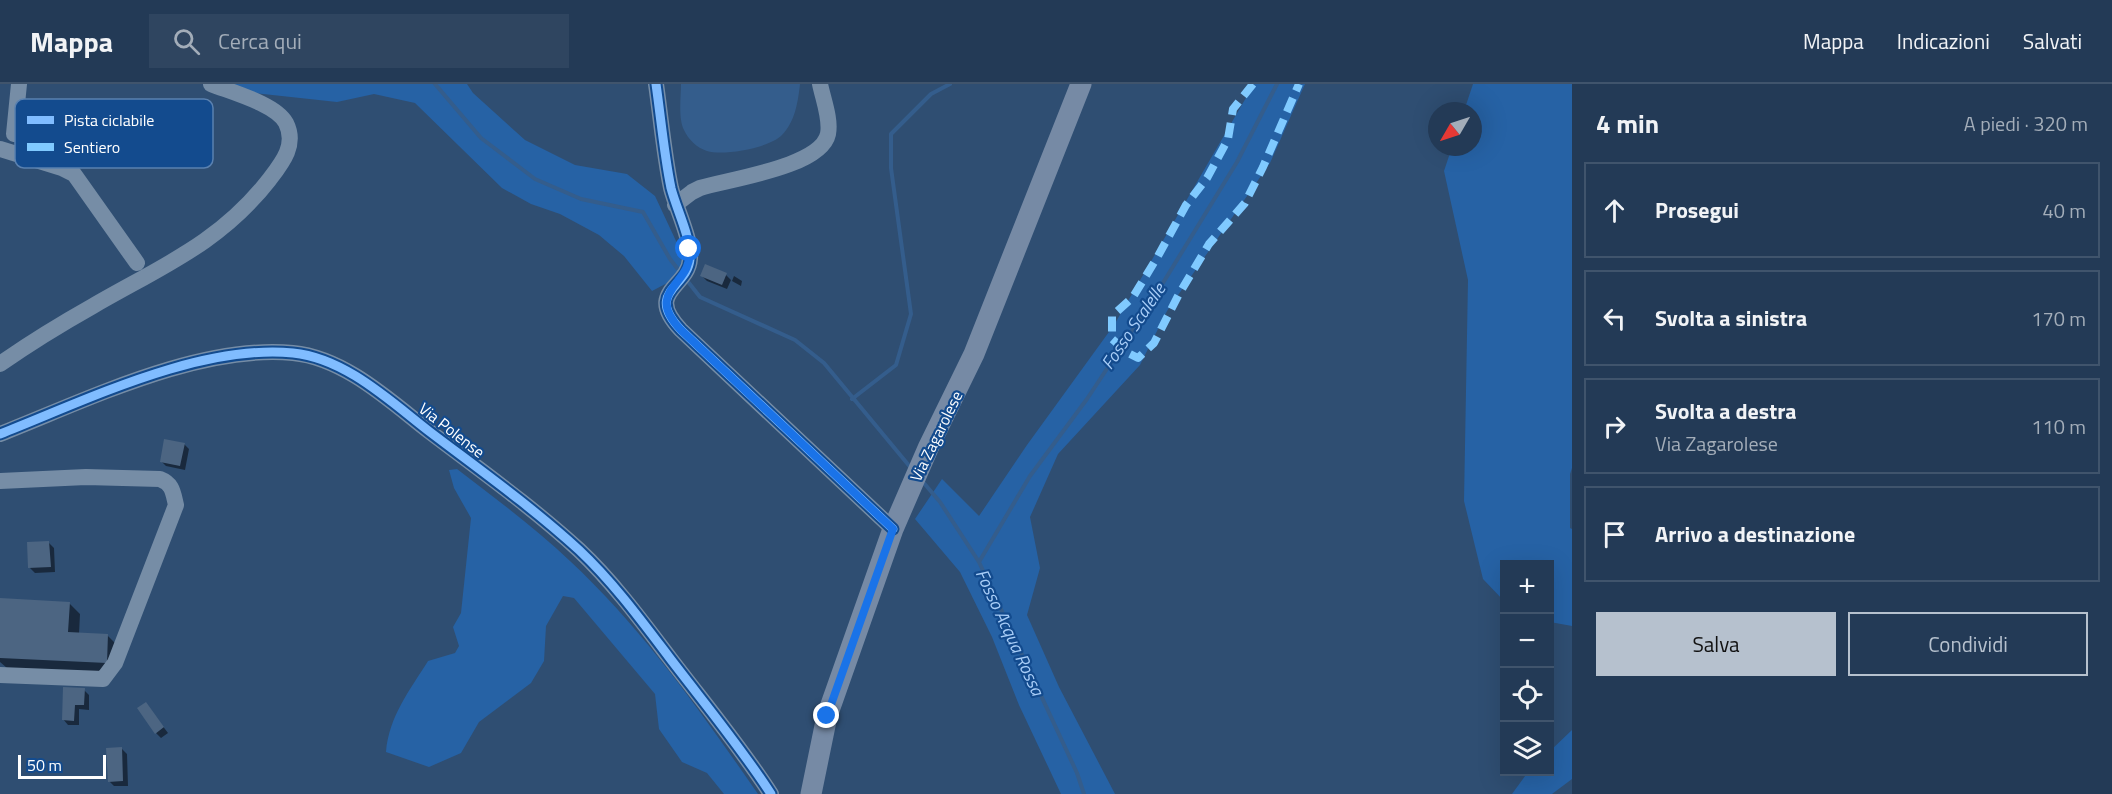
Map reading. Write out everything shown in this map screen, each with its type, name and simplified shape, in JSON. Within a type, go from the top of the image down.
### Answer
[{"type":"main road","name":"Via Zagarolese","points":[[811,794],[827,716],[893,529],[929,446],[975,354],[1081,84]]},
{"type":"street","points":[[18,99],[19,84]]},
{"type":"street","points":[[0,364],[65,322],[149,277],[210,239],[247,206],[274,174],[291,143],[282,117],[271,109],[210,84]]},
{"type":"street","points":[[656,84],[675,205],[688,242],[690,258],[688,267],[673,286],[667,300],[671,317],[681,330],[893,529]]},
{"type":"street","points":[[675,205],[700,188],[768,171],[817,152],[824,144],[829,129],[820,84]]},
{"type":"street","points":[[14,134],[15,124]]},
{"type":"street","points":[[0,149],[15,154]]},
{"type":"street","points":[[62,168],[74,174],[137,263]]},
{"type":"street","name":"Via Polense","points":[[0,434],[140,380],[223,356],[282,352],[304,354],[325,361],[378,392],[546,522],[590,560],[634,610],[730,735],[771,794]]},
{"type":"street","points":[[0,481],[86,477],[160,479],[168,482],[173,490],[176,505],[115,663],[103,679],[0,675]]},
{"type":"shaded area","points":[[231,84],[467,84],[473,93],[525,140],[575,165],[627,174],[655,196],[683,256],[684,267],[673,280],[652,291],[624,256],[599,235],[560,214],[531,204],[502,188],[415,103],[374,94],[337,102],[253,93]]},
{"type":"shaded area","points":[[681,84],[800,84],[793,118],[776,140],[746,150],[715,152],[703,150],[693,143],[682,125]]},
{"type":"shaded area","points":[[1254,84],[1305,84],[1270,163],[1167,311],[1140,365],[1058,454],[1030,517],[1040,568],[1027,615],[1059,687],[1115,794],[1061,794],[1019,705],[992,637],[960,572],[915,519],[942,479],[979,516],[1114,325]]},
{"type":"shaded area","points":[[1473,84],[1572,84],[1570,528],[1572,529],[1572,626],[1554,623],[1554,560],[1500,560],[1500,597],[1483,579],[1464,501],[1468,280],[1444,171],[1449,156],[1482,156],[1482,102],[1467,102]]},
{"type":"shaded area","points":[[457,469],[557,549],[597,587],[670,672],[758,794],[724,794],[707,773],[682,762],[659,729],[655,694],[574,598],[563,596],[546,626],[544,661],[531,683],[479,722],[461,753],[429,767],[386,752],[396,715],[428,661],[455,653],[459,646],[453,627],[461,613],[471,518],[454,488],[449,470]]},
{"type":"shaded area","points":[[1572,730],[1572,779],[1552,794],[1512,794],[1525,776],[1554,776],[1554,747]]},
{"type":"building","points":[[705,264],[727,273],[722,285],[700,276]]},
{"type":"building","points":[[164,439],[185,443],[180,466],[160,462]]},
{"type":"building","points":[[49,541],[51,567],[28,568],[27,542]]},
{"type":"building","points":[[0,598],[70,602],[68,632],[108,634],[107,663],[0,658]]},
{"type":"building","points":[[63,687],[85,688],[84,705],[75,705],[74,721],[62,720]]},
{"type":"building","points":[[146,702],[164,727],[155,734],[137,708]]},
{"type":"building","points":[[122,747],[123,781],[108,782],[106,748]]},
{"type":"waterway","name":"Fosso Acqua Rossa","points":[[435,84],[481,138],[535,179],[581,199],[643,212],[677,268]]},
{"type":"waterway","points":[[852,399],[896,365],[911,314],[891,168],[891,134],[931,94],[950,84]]},
{"type":"waterway","name":"Fosso Scalelle","points":[[979,562],[1030,476],[1087,399],[1155,296],[1237,162],[1277,84]]},
{"type":"waterway","name":"Fosso Acqua Rossa","points":[[689,283],[700,297],[795,340],[824,363],[911,468]]},
{"type":"waterway","name":"Fosso Acqua Rossa","points":[[923,482],[940,502],[979,562],[1077,773],[1084,794]]},
{"type":"marked path","points":[[1253,84],[1233,109],[1228,139],[1207,178],[1186,205],[1133,297],[1112,316],[1112,339],[1128,353],[1138,358],[1154,343],[1179,294],[1209,244],[1245,203],[1299,84]]},
{"type":"cycle path","points":[[656,84],[671,188],[690,251],[688,269],[667,298],[667,307],[671,317],[681,330],[893,529]]},
{"type":"cycle path","points":[[0,434],[144,377],[220,357],[257,353],[293,353],[331,363],[383,395],[524,504],[579,550],[637,615],[771,794]]},
{"type":"route","points":[[689,249],[690,262],[673,286],[667,300],[668,312],[675,323],[893,529],[827,716]]}]
